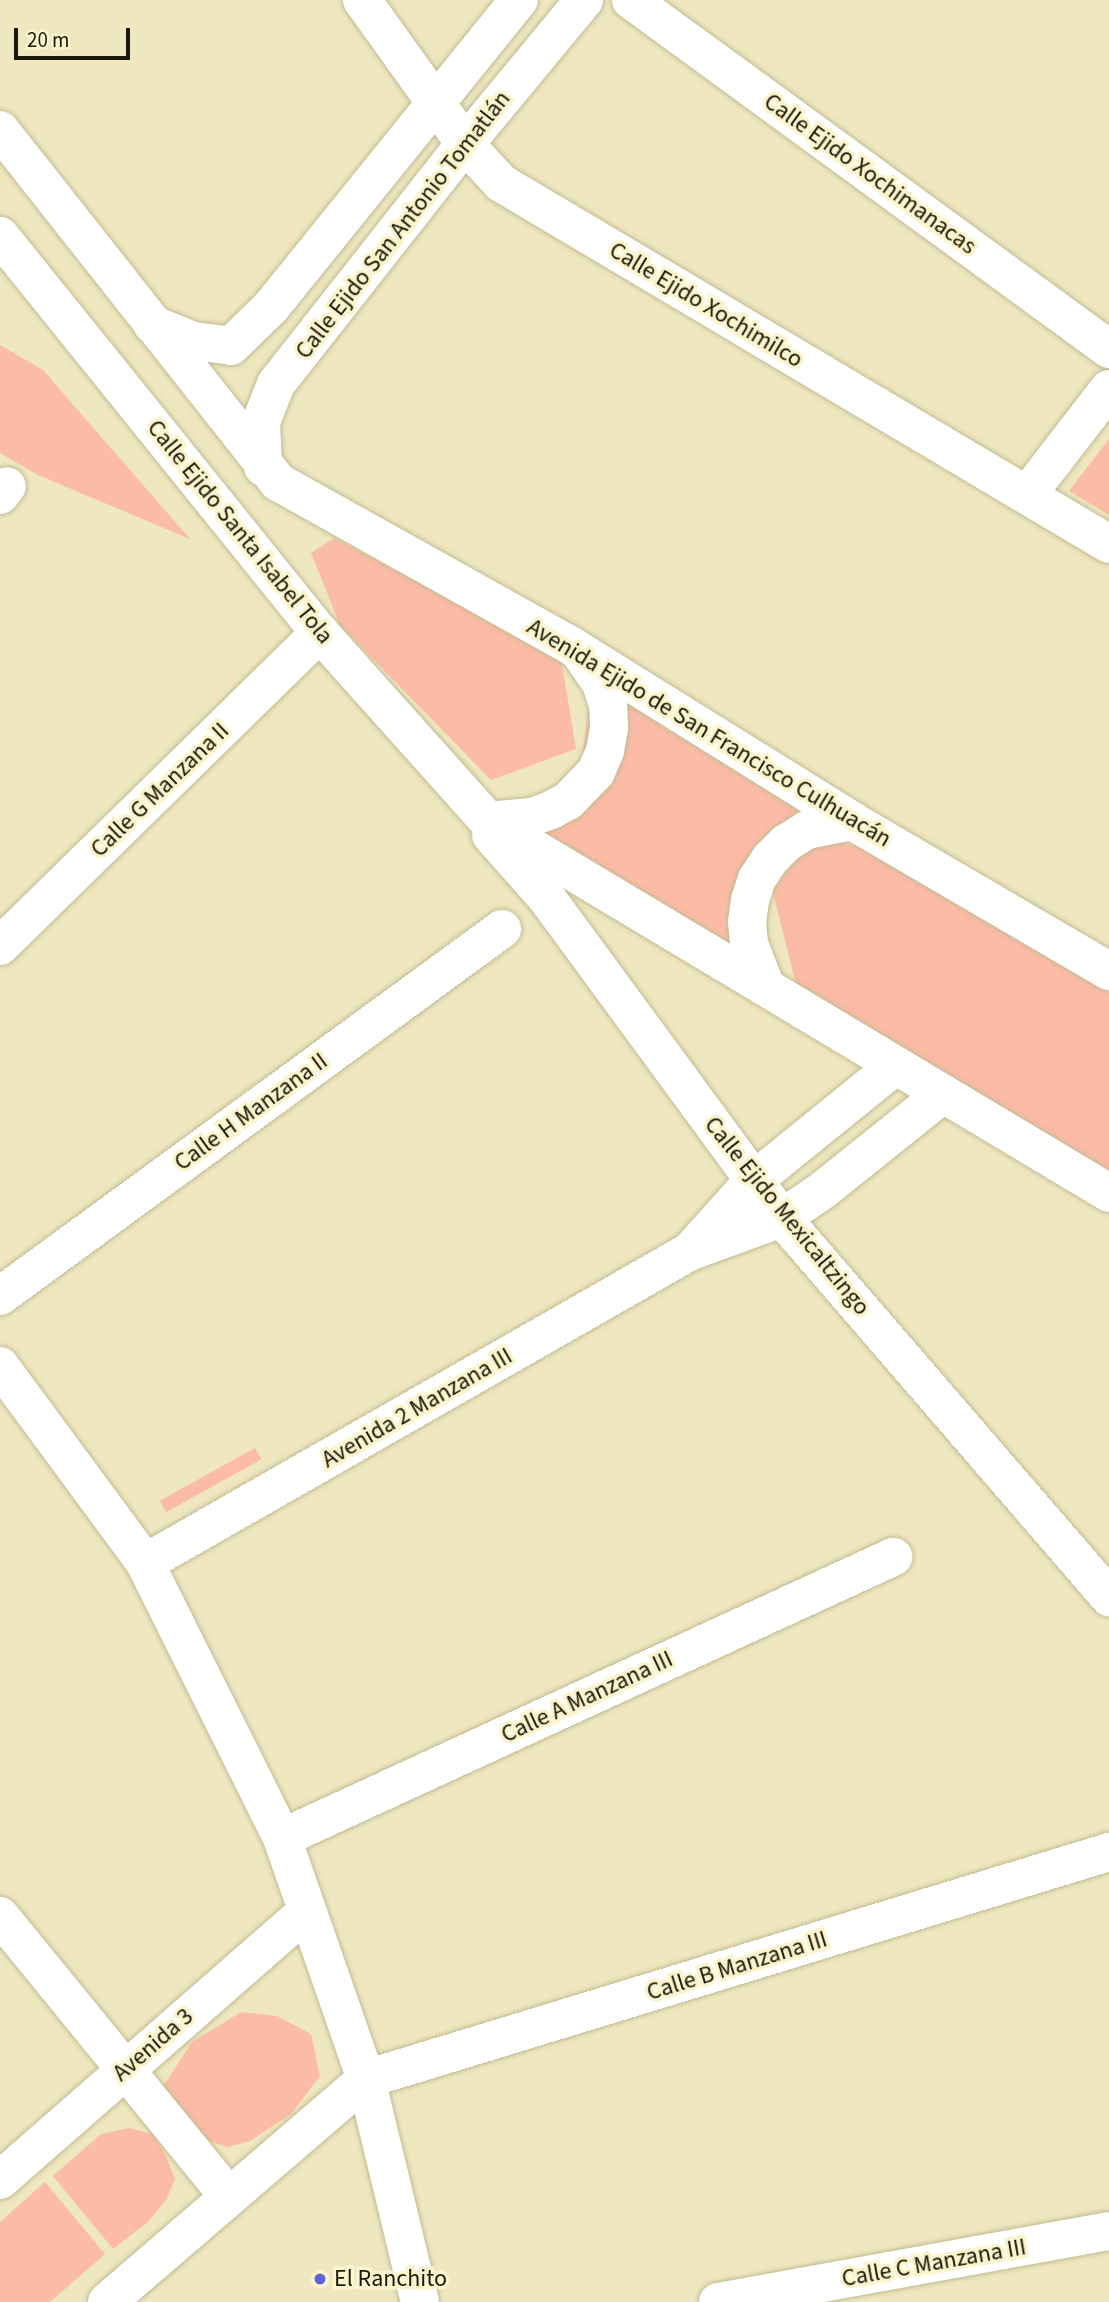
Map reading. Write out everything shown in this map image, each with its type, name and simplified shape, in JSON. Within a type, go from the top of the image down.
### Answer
[{"type":"street","name":"Calle Ejido Xochimilco","points":[[362,0],[465,144],[500,183],[1109,544]]},
{"type":"street","name":"Calle Ejido San Antonio Tomatlán","points":[[152,324],[193,341],[231,346],[271,307],[519,0]]},
{"type":"street","name":"Calle Ejido San Antonio Tomatlán","points":[[263,467],[261,422],[276,384],[465,144],[584,0]]},
{"type":"street","name":"Calle Ejido Xochimanacas","points":[[631,0],[1109,349]]},
{"type":"street","points":[[0,130],[263,467]]},
{"type":"street","name":"Calle Ejido Santa Isabel Tola","points":[[0,236],[320,633],[488,821]]},
{"type":"street","points":[[1027,495],[1109,389]]},
{"type":"street","name":"Avenida Ejido de San Francisco Culhuacán","points":[[263,467],[278,482],[307,501],[573,648],[852,821],[1109,971]]},
{"type":"street","name":"Calle G Manzana II","points":[[0,946],[320,633]]},
{"type":"street","points":[[488,821],[532,817],[551,810],[568,801],[596,772],[607,740],[608,705],[601,683],[590,664],[573,648]]},
{"type":"street","points":[[488,821],[1109,1193]]},
{"type":"street","name":"Calle Ejido Mexicaltzingo","points":[[488,821],[487,830],[546,897],[782,1218],[1109,1597]]},
{"type":"street","points":[[765,985],[749,944],[747,922],[757,879],[770,859],[786,843],[807,830],[829,823],[852,821]]},
{"type":"street","name":"Calle H Manzana II","points":[[0,1296],[502,929]]},
{"type":"street","name":"Avenida 2 Manzana III","points":[[689,1252],[753,1181],[895,1066]]},
{"type":"street","name":"Avenida 2 Manzana III","points":[[145,1563],[689,1252],[782,1218],[823,1190],[943,1094]]},
{"type":"street","points":[[0,1366],[145,1563],[282,1838],[366,2079],[421,2302]]},
{"type":"street","name":"Calle A Manzana III","points":[[282,1838],[892,1557]]},
{"type":"street","name":"Calle B Manzana III","points":[[366,2079],[1092,1858]]},
{"type":"street","name":"Avenida 3","points":[[0,2180],[307,1911]]},
{"type":"street","points":[[0,1916],[228,2196]]},
{"type":"street","points":[[107,2302],[366,2079]]},
{"type":"street","name":"Calle C Manzana III","points":[[718,2302],[1109,2231]]},
{"type":"shaded area","points":[[0,345],[43,370],[190,539],[38,475],[0,453]]},
{"type":"shaded area","points":[[1109,439],[1109,515],[1069,491]]},
{"type":"shaded area","points":[[334,538],[561,658],[576,749],[491,780],[340,625],[311,553]]},
{"type":"shaded area","points":[[592,674],[854,839],[844,844],[881,851],[1109,986],[1109,1191],[802,1008],[772,889],[796,860],[748,878],[779,983],[503,807],[580,780]]},
{"type":"shaded area","points":[[255,1448],[261,1459],[166,1512],[160,1501]]},
{"type":"shaded area","points":[[241,2012],[277,2016],[311,2034],[320,2076],[291,2114],[250,2141],[227,2147],[203,2139],[167,2104],[164,2085],[192,2042]]},
{"type":"shaded area","points":[[129,2128],[153,2134],[175,2179],[166,2200],[149,2221],[113,2249],[53,2176],[101,2134]]},
{"type":"shaded area","points":[[45,2182],[105,2254],[50,2302],[0,2302],[0,2222]]},
{"type":"place","name":"El Ranchito","points":[[320,2279]]}]
